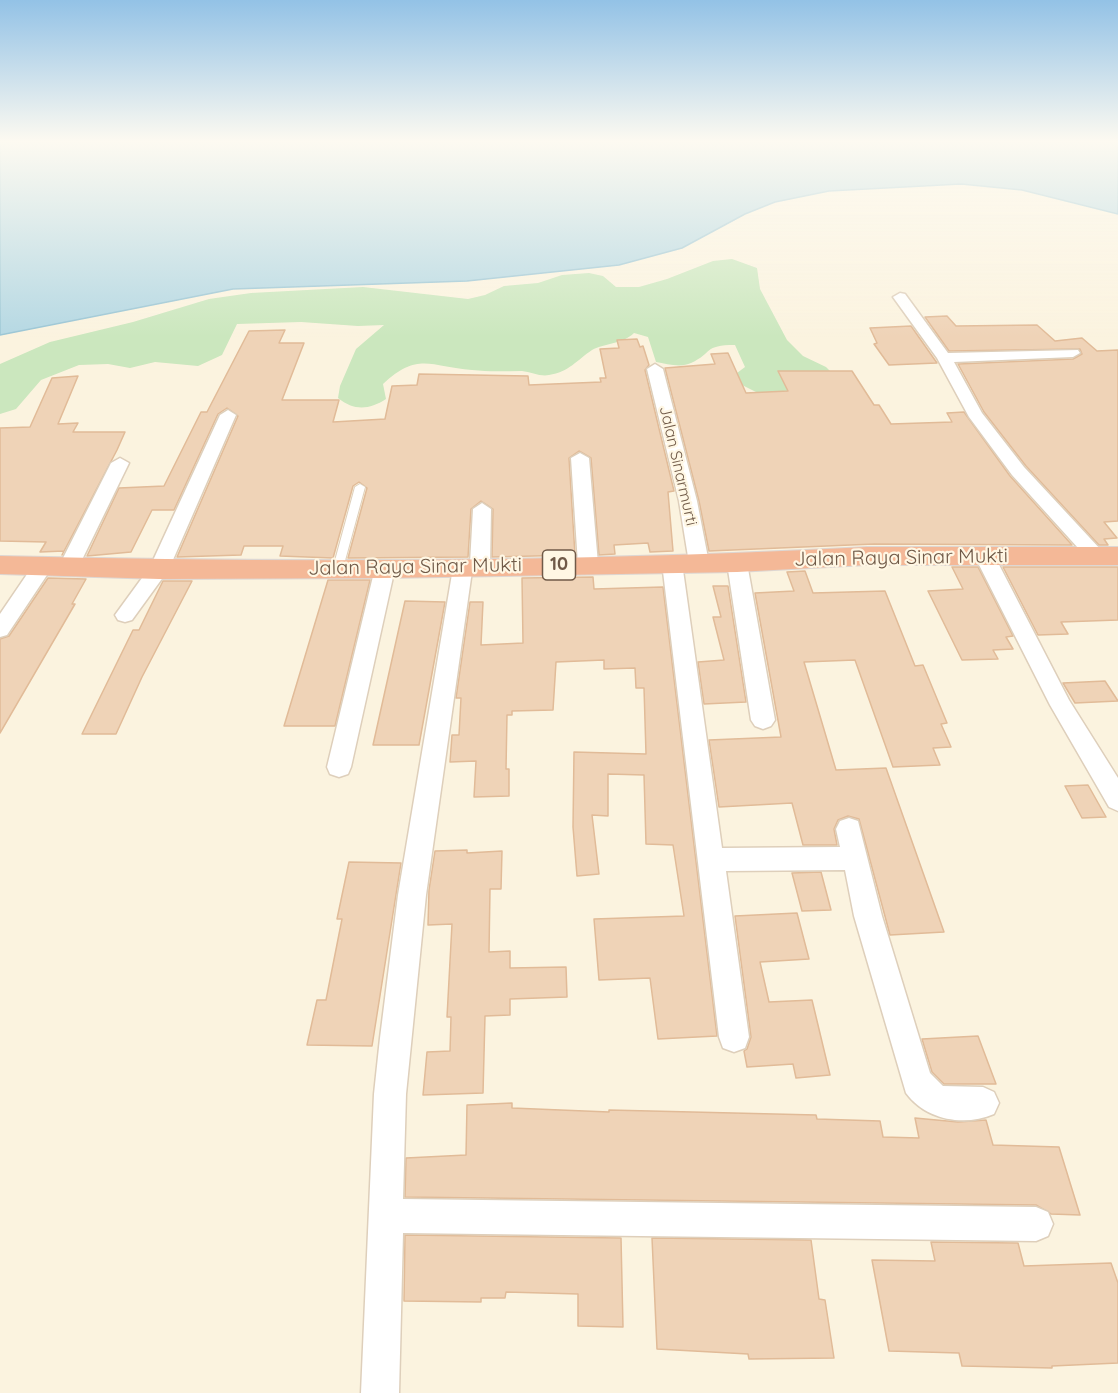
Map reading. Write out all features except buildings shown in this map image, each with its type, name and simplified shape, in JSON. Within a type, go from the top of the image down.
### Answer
[{"type":"highway","name":"Jalan Raya Sinar Mukti","points":[[0,565],[159,569],[385,568],[737,562],[867,556],[1107,555]]},
{"type":"street","points":[[900,297],[944,358],[975,414],[1018,471],[1107,555]]},
{"type":"street","points":[[944,358],[1073,353]]},
{"type":"street","name":"Jalan Sinarmurti","points":[[656,369],[688,501],[686,563],[709,860],[734,1037]]},
{"type":"street","points":[[124,615],[159,569],[228,415]]},
{"type":"street","points":[[580,458],[588,564]]},
{"type":"street","points":[[0,630],[56,566],[120,463]]},
{"type":"street","points":[[380,1393],[390,1085],[412,895],[482,509]]},
{"type":"street","points":[[985,557],[1061,705],[1118,800]]},
{"type":"street","points":[[737,562],[763,720]]},
{"type":"street","points":[[339,767],[385,568]]},
{"type":"street","points":[[849,829],[854,858],[917,1082],[926,1096],[938,1102],[983,1103]]},
{"type":"street","points":[[709,860],[854,858]]},
{"type":"street","points":[[387,1216],[1036,1224]]},
{"type":"lane","points":[[338,568],[360,487]]},
{"type":"green space","points":[[732,259],[757,268],[760,289],[787,340],[803,356],[826,367],[834,375],[832,389],[758,393],[740,384],[737,373],[745,367],[735,345],[718,346],[691,363],[674,365],[656,362],[648,337],[634,333],[630,337],[592,350],[562,371],[546,375],[522,371],[478,371],[435,364],[416,364],[406,367],[383,384],[386,399],[362,408],[350,405],[338,398],[340,386],[356,349],[384,325],[358,326],[301,322],[237,324],[222,355],[198,366],[155,362],[130,368],[108,364],[79,365],[41,380],[16,409],[0,414],[0,364],[50,342],[133,322],[209,299],[251,293],[363,287],[468,299],[485,295],[504,286],[538,283],[562,275],[589,273],[603,276],[616,287],[639,287],[713,261]]},
{"type":"water","points":[[0,207],[762,207],[682,248],[619,265],[467,281],[233,289],[0,335]]},
{"type":"water","points":[[1090,207],[1118,207],[1118,214]]}]
